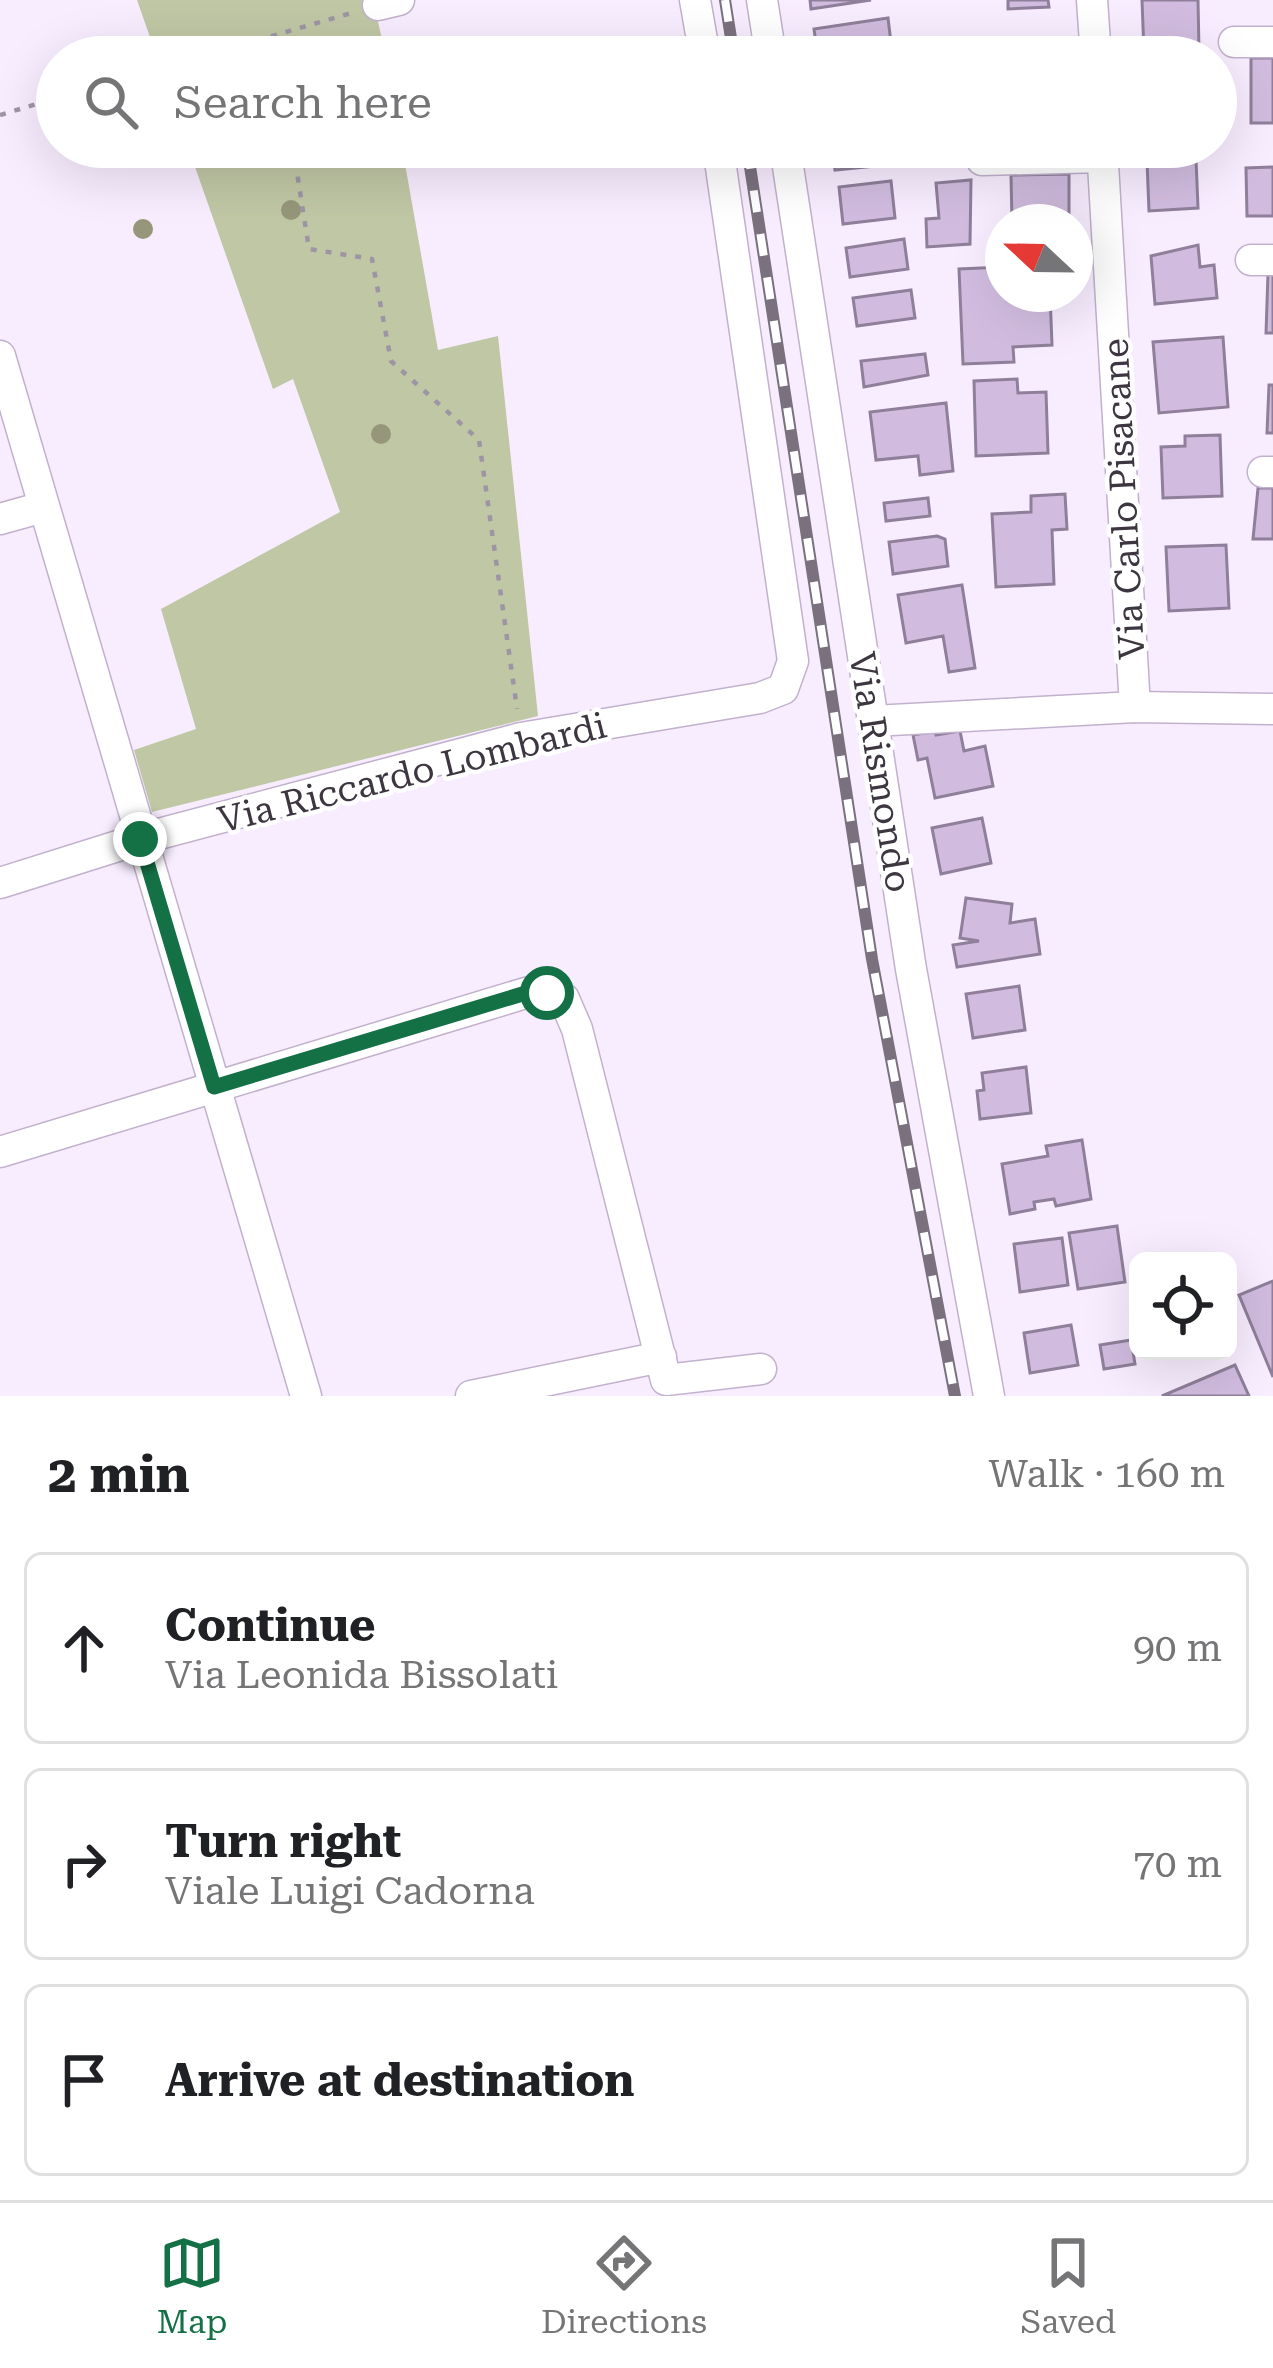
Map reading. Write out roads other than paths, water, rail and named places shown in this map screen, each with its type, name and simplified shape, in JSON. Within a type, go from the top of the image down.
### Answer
[{"type":"street","points":[[695,0],[701,36]]},
{"type":"street","points":[[762,0],[768,36]]},
{"type":"street","points":[[1092,0],[1095,36]]},
{"type":"street","points":[[1237,42],[1273,42]]},
{"type":"street","name":"Via Riccardo Lombardi","points":[[0,883],[140,839],[521,738],[760,698],[783,689],[793,661],[721,168]]},
{"type":"street","name":"Via Rismondo","points":[[787,168],[911,969],[988,1396]]},
{"type":"street","name":"Via Carlo Pisacane","points":[[1103,168],[1135,707]]},
{"type":"street","points":[[0,356],[307,1396]]},
{"type":"street","points":[[0,519],[43,507]]},
{"type":"street","points":[[873,721],[1135,707],[1273,709]]},
{"type":"street","points":[[0,1151],[529,992],[564,999],[577,1029],[666,1380],[761,1369]]},
{"type":"street","points":[[471,1396],[661,1357]]},
{"type":"railway","points":[[725,0],[731,36]]},
{"type":"railway","points":[[750,168],[872,959],[955,1396]]}]
